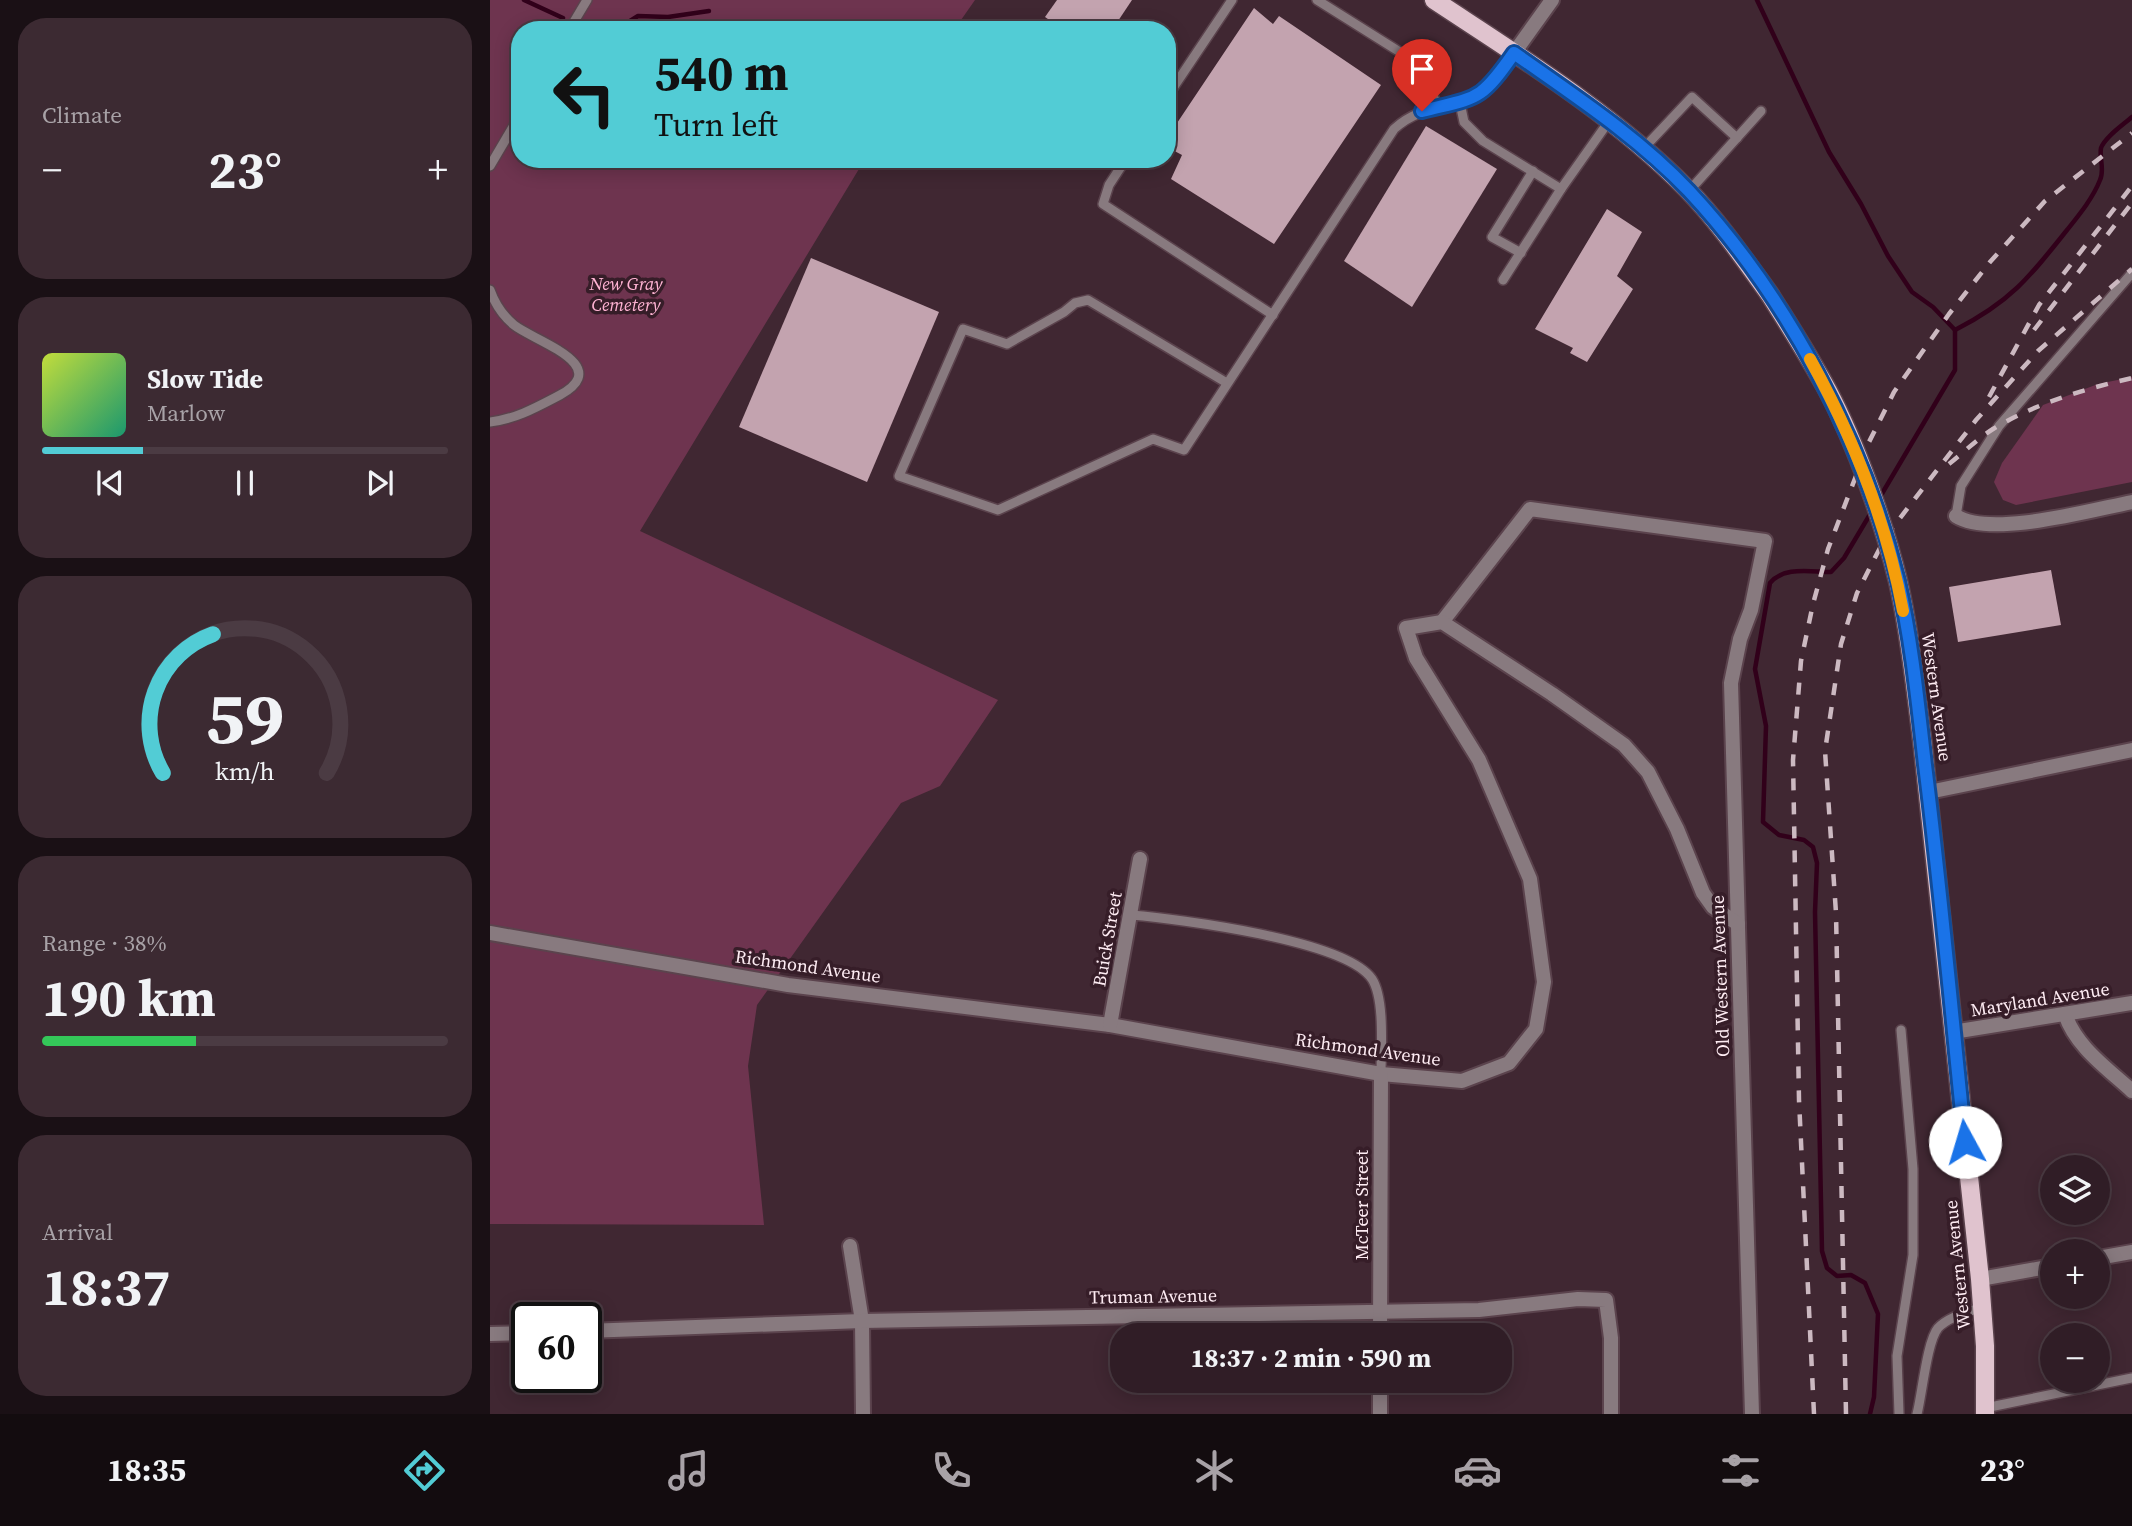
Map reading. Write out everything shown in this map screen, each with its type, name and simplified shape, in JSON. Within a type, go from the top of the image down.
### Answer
[{"type":"main road","name":"Western Avenue","points":[[1434,0],[1583,100],[1689,191],[1740,253],[1798,338],[1829,393],[1877,515],[1897,580],[1909,639],[1929,792],[1980,1279],[1985,1346],[1985,1411]]},
{"type":"street","points":[[1514,53],[1552,0]]},
{"type":"street","points":[[1956,516],[1965,522],[1983,525],[2036,520],[2132,502]]},
{"type":"street","name":"Old Western Avenue","points":[[1442,622],[1530,509],[1765,541],[1751,610],[1740,639],[1731,683],[1752,1414]]},
{"type":"street","points":[[1442,622],[1625,745],[1648,772],[1677,830],[1703,893],[1713,906],[1738,923]]},
{"type":"street","name":"Richmond Avenue","points":[[490,933],[788,985],[1110,1025],[1381,1074],[1462,1081],[1509,1063],[1536,1029],[1544,982],[1530,879],[1479,760],[1416,658],[1406,628],[1442,622]]},
{"type":"street","points":[[1929,792],[2132,750]]},
{"type":"street","name":"Buick Street","points":[[1110,1025],[1140,859]]},
{"type":"street","name":"Maryland Avenue","points":[[1953,1032],[2132,1003]]},
{"type":"street","points":[[2065,1014],[2070,1028],[2083,1046],[2132,1091]]},
{"type":"street","name":"McTeer Street","points":[[1380,1323],[1381,1074]]},
{"type":"street","points":[[850,1246],[862,1321],[863,1414]]},
{"type":"street","points":[[2110,1256],[2132,1252]]},
{"type":"street","points":[[1980,1279],[2040,1268]]},
{"type":"street","name":"Truman Avenue","points":[[602,1330],[862,1321],[1479,1310],[1578,1299],[1606,1300],[1611,1338],[1611,1414]]},
{"type":"street","points":[[490,1334],[511,1333]]},
{"type":"street","points":[[1380,1393],[1380,1414]]},
{"type":"lane","points":[[574,21],[587,0]]},
{"type":"lane","points":[[1176,84],[1232,0]]},
{"type":"lane","points":[[1317,0],[1419,64],[1438,107]]},
{"type":"lane","points":[[1227,383],[1088,300],[1075,303],[1007,344],[963,329],[899,476],[998,510],[1153,439],[1184,450],[1394,130],[1413,115],[1460,103],[1479,95],[1493,83],[1514,53]]},
{"type":"lane","points":[[1643,149],[1692,97],[1737,138]]},
{"type":"lane","points":[[1460,103],[1464,122],[1483,141],[1561,189]]},
{"type":"lane","points":[[1689,191],[1761,111]]},
{"type":"lane","points":[[1503,280],[1561,189],[1609,121]]},
{"type":"lane","points":[[490,166],[511,130]]},
{"type":"lane","points":[[1120,168],[1109,185],[1104,204],[1273,315]]},
{"type":"lane","points":[[1521,253],[1492,237],[1533,171]]},
{"type":"lane","points":[[1956,516],[1961,486],[1998,426],[2132,273]]},
{"type":"lane","points":[[490,290],[494,302],[511,323],[524,333],[569,356],[578,370],[578,379],[569,390],[525,413],[490,422]]},
{"type":"lane","points":[[1131,915],[1168,918],[1282,939],[1343,957],[1363,969],[1373,980],[1379,998],[1381,1074]]},
{"type":"lane","points":[[1899,1414],[1897,1356],[1913,1255],[1913,1169],[1901,1030]]},
{"type":"lane","points":[[1917,1414],[1931,1344],[1937,1329],[1952,1318],[1982,1307]]},
{"type":"lane","points":[[1985,1411],[2132,1378]]},
{"type":"green space","name":"New Gray Cemetery","points":[[490,0],[975,0],[960,21],[511,21],[511,168],[860,168],[640,531],[998,700],[940,786],[901,803],[757,1005],[748,1066],[764,1225],[490,1224]]},
{"type":"green space","points":[[2132,377],[2132,482],[2016,505],[2003,500],[1994,482],[2002,463],[2043,405],[2098,384]]},
{"type":"building","points":[[1057,0],[1132,0],[1118,21],[1051,21],[1045,17]]},
{"type":"building","points":[[1254,8],[1273,24],[1279,16],[1381,85],[1274,244],[1171,179],[1182,155],[1176,152],[1176,125]]},
{"type":"building","points":[[1426,126],[1497,169],[1412,307],[1344,261]]},
{"type":"building","points":[[1607,209],[1642,232],[1617,276],[1633,289],[1587,362],[1570,353],[1573,348],[1535,329]]},
{"type":"building","points":[[811,258],[939,312],[867,482],[739,427]]},
{"type":"building","points":[[2051,570],[2061,625],[1958,642],[1949,587]]},
{"type":"waterway","points":[[524,0],[563,18]]},
{"type":"waterway","points":[[1757,0],[1829,152],[1861,204],[1888,256],[1912,292],[1933,307],[1955,330],[1955,370],[1880,497]]},
{"type":"waterway","points":[[630,21],[638,16],[668,17],[709,11]]},
{"type":"waterway","points":[[1955,330],[2005,299],[2041,262],[2090,200],[2097,187],[2102,172],[2103,144],[2132,117]]},
{"type":"waterway","points":[[1870,1414],[1874,1397],[1878,1314],[1865,1283],[1851,1275],[1837,1276],[1827,1268],[1822,1251],[1815,912],[1817,863],[1813,847],[1804,840],[1779,835],[1763,822],[1766,726],[1755,669],[1770,583],[1782,574],[1790,572],[1831,572],[1844,558],[1872,511]]},
{"type":"railway","points":[[1814,1414],[1799,1100],[1793,760],[1801,661],[1813,604],[1828,549],[1869,442],[1894,392],[1990,262],[2045,201],[2132,133]]},
{"type":"railway","points":[[1989,397],[2039,305],[2132,186]]},
{"type":"railway","points":[[2034,330],[2132,203]]},
{"type":"railway","points":[[1846,1414],[1836,913],[1825,751],[1841,644],[1857,593],[1885,538],[1910,505],[1976,420],[2038,351],[2132,269]]},
{"type":"railway","points":[[1949,464],[1987,433],[2025,412],[2078,392],[2132,378]]},
{"type":"slow traffic","points":[[1810,359],[1829,393],[1855,455],[1891,558],[1903,611]]},
{"type":"route","points":[[1422,111],[1460,103],[1479,95],[1493,83],[1514,53],[1583,100],[1660,163],[1714,220],[1770,295],[1829,393],[1877,515],[1897,580],[1909,639],[1929,792],[1965,1142]]}]
